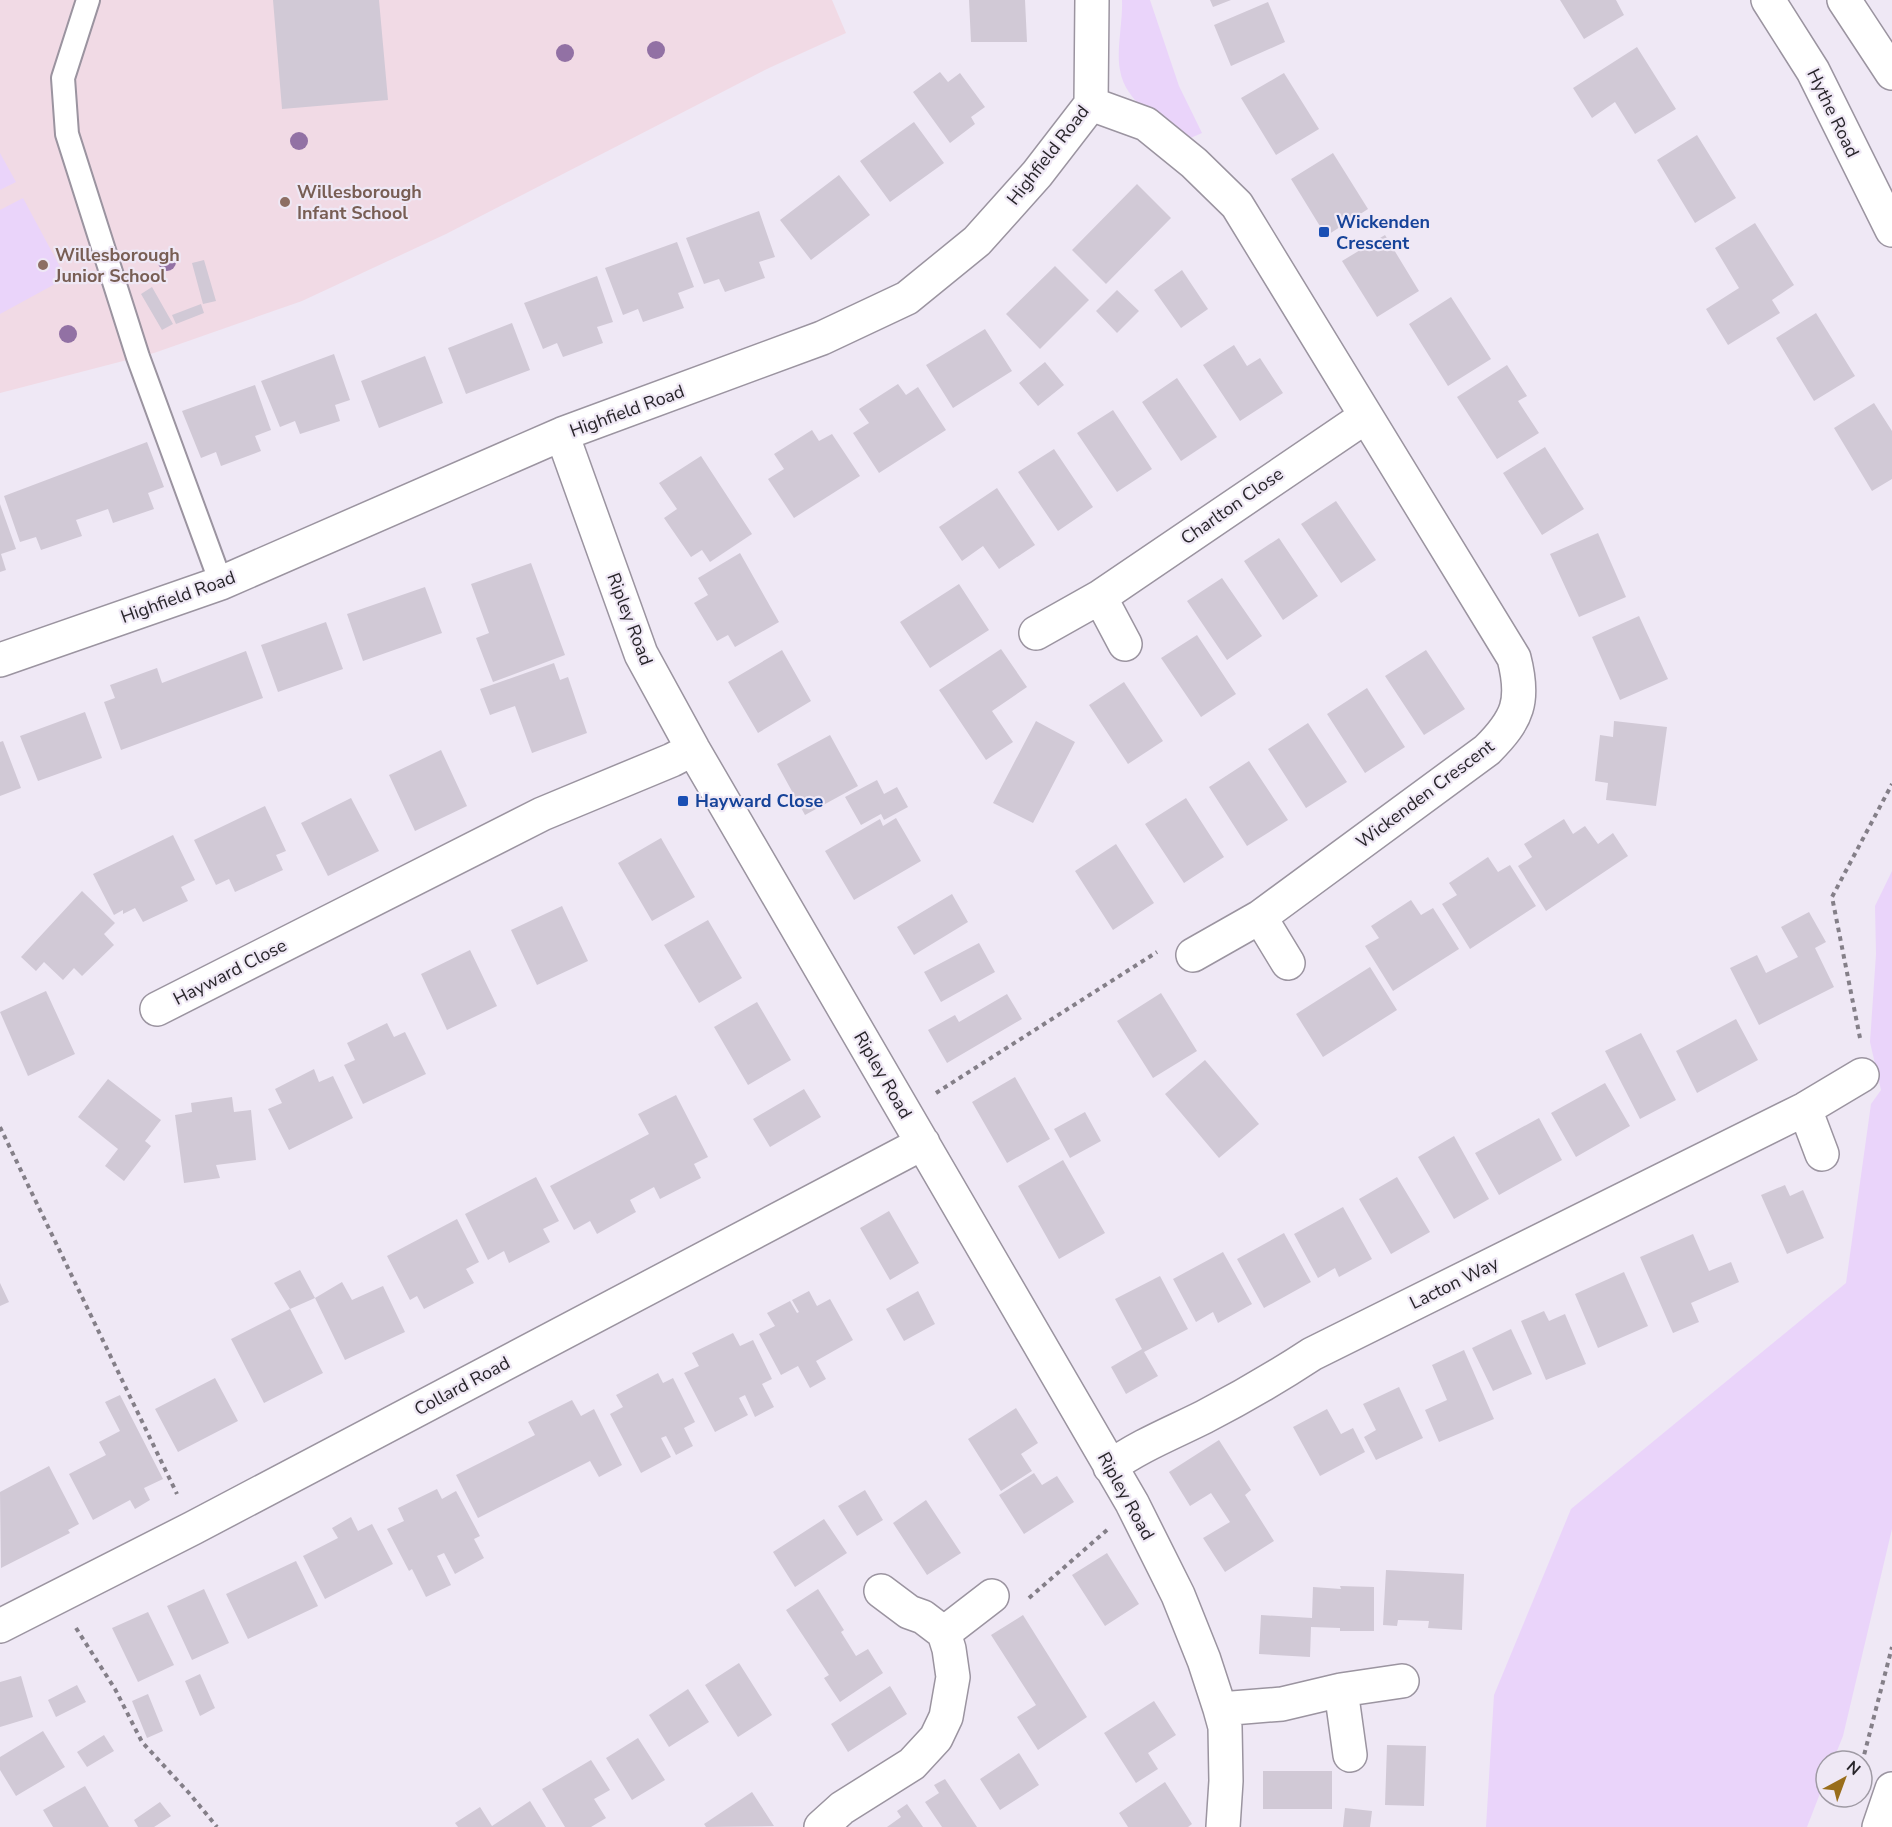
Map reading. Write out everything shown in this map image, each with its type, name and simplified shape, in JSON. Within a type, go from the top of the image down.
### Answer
[{"type":"street","name":"Highfield Road","points":[[0,660],[221,583],[562,434],[822,338],[907,298],[977,241],[1037,174],[1090,104],[1092,0]]},
{"type":"street","name":"Hythe Road","points":[[1768,0],[1813,71],[1892,230]]},
{"type":"street","points":[[1844,0],[1892,73]]},
{"type":"street","name":"Wickenden Crescent","points":[[1090,104],[1146,124],[1194,163],[1237,205],[1514,658],[1519,678],[1518,707],[1504,732],[1487,750],[1260,917],[1193,955]]},
{"type":"street","name":"Charlton Close","points":[[1036,633],[1100,597],[1365,417]]},
{"type":"street","name":"Ripley Road","points":[[562,434],[641,654],[693,749],[1132,1503],[1178,1595],[1204,1660],[1225,1727],[1226,1781],[1222,1827]]},
{"type":"street","points":[[1100,597],[1125,644]]},
{"type":"street","name":"Hayward Close","points":[[157,1009],[542,814],[672,760],[693,749]]},
{"type":"street","points":[[1260,917],[1288,963]]},
{"type":"street","name":"Lacton Way","points":[[1110,1467],[1130,1452],[1226,1405],[1312,1354],[1804,1109],[1862,1075]]},
{"type":"street","points":[[1804,1109],[1822,1154]]},
{"type":"street","name":"Collard Road","points":[[0,1626],[193,1528],[923,1143]]},
{"type":"street","points":[[821,1827],[842,1808],[912,1764],[936,1738],[946,1717],[952,1677],[949,1649],[944,1633],[922,1617],[909,1612],[882,1591]]},
{"type":"street","points":[[944,1633],[992,1596]]},
{"type":"street","points":[[1220,1709],[1282,1704],[1341,1690],[1402,1681]]},
{"type":"street","points":[[1341,1690],[1350,1755]]},
{"type":"street","points":[[1879,1827],[1892,1789]]},
{"type":"lane","points":[[87,0],[63,78],[68,134],[138,357],[221,583]]},
{"type":"path","points":[[1862,1075],[1861,1045],[1832,897],[1892,784]]},
{"type":"path","points":[[905,1113],[1164,947],[1193,955]]},
{"type":"path","points":[[0,1128],[193,1528]]},
{"type":"path","points":[[992,1596],[1008,1610],[1034,1595],[1058,1571],[1111,1527],[1132,1503]]},
{"type":"path","points":[[56,1597],[115,1689],[142,1743],[189,1792],[217,1827]]},
{"type":"path","points":[[1866,1749],[1892,1647]]},
{"type":"shaded area","name":"Willesborough Infant School","points":[[0,0],[832,0],[846,33],[769,68],[446,234],[302,301],[154,353],[0,393]]},
{"type":"shaded area","points":[[1122,0],[1150,0],[1179,86],[1202,133],[1186,140],[1146,111],[1129,92],[1123,82],[1119,63]]},
{"type":"shaded area","points":[[0,153],[16,182],[0,190]]},
{"type":"shaded area","points":[[23,198],[66,278],[0,314],[0,210]]},
{"type":"shaded area","points":[[1892,871],[1892,1529],[1843,1736],[1838,1749],[1814,1749],[1814,1809],[1807,1827],[1486,1827],[1494,1695],[1571,1509],[1846,1283],[1871,1104],[1881,1090],[1870,1042],[1876,954],[1875,906]]},
{"type":"building","points":[[273,0],[379,0],[388,100],[282,109]]},
{"type":"building","points":[[969,0],[1025,0],[1027,42],[971,42]]},
{"type":"building","points":[[1210,0],[1231,0],[1213,7]]},
{"type":"building","points":[[1560,0],[1616,0],[1624,15],[1584,39]]},
{"type":"building","points":[[1268,2],[1285,42],[1231,66],[1214,25]]},
{"type":"building","points":[[1637,47],[1676,109],[1635,134],[1615,102],[1592,118],[1573,88]]},
{"type":"building","points":[[940,72],[948,82],[960,73],[985,107],[971,117],[975,124],[950,143],[913,92]]},
{"type":"building","points":[[1284,73],[1319,129],[1276,155],[1241,98]]},
{"type":"building","points":[[914,122],[944,163],[890,202],[860,161]]},
{"type":"building","points":[[1697,135],[1736,198],[1695,223],[1657,160]]},
{"type":"building","points":[[1333,153],[1368,209],[1326,236],[1291,179]]},
{"type":"building","points":[[839,175],[870,215],[811,260],[780,220]]},
{"type":"building","points":[[1137,184],[1171,218],[1106,284],[1072,250]]},
{"type":"building","points":[[759,211],[775,257],[759,262],[765,278],[725,292],[719,279],[704,284],[686,238]]},
{"type":"building","points":[[1755,223],[1794,285],[1772,300],[1780,313],[1728,345],[1706,309],[1739,288],[1715,248]]},
{"type":"building","points":[[1385,235],[1419,291],[1377,317],[1342,261]]},
{"type":"building","points":[[677,242],[694,287],[678,293],[684,308],[643,322],[638,309],[623,315],[605,268]]},
{"type":"building","points":[[204,260],[216,301],[203,304],[192,263]]},
{"type":"building","points":[[1055,266],[1089,300],[1040,349],[1006,314]]},
{"type":"building","points":[[1182,270],[1208,309],[1181,328],[1154,290]]},
{"type":"building","points":[[597,276],[613,322],[597,327],[603,343],[563,357],[557,343],[543,349],[524,303]]},
{"type":"building","points":[[152,287],[173,324],[162,330],[141,294]]},
{"type":"building","points":[[1117,290],[1139,311],[1117,333],[1096,311]]},
{"type":"building","points":[[1451,297],[1491,359],[1448,386],[1409,324]]},
{"type":"building","points":[[201,304],[204,313],[176,324],[172,315]]},
{"type":"building","points":[[1816,313],[1855,376],[1814,401],[1776,338]]},
{"type":"building","points":[[512,323],[530,370],[466,394],[448,348]]},
{"type":"building","points":[[985,329],[1012,371],[953,408],[926,365]]},
{"type":"building","points":[[1234,345],[1247,366],[1260,358],[1283,393],[1240,421],[1203,365]]},
{"type":"building","points":[[334,354],[350,400],[335,405],[340,421],[300,434],[295,421],[280,427],[261,381]]},
{"type":"building","points":[[425,356],[443,403],[379,428],[361,381]]},
{"type":"building","points":[[1045,362],[1064,385],[1038,406],[1019,383]]},
{"type":"building","points":[[1507,365],[1527,396],[1518,401],[1539,433],[1497,459],[1457,397]]},
{"type":"building","points":[[1177,378],[1217,437],[1181,461],[1142,402]]},
{"type":"building","points":[[898,384],[906,395],[918,387],[946,430],[879,473],[853,433],[869,423],[859,409]]},
{"type":"building","points":[[255,385],[271,430],[255,436],[261,451],[221,466],[216,452],[201,458],[182,411]]},
{"type":"building","points":[[1874,403],[1892,431],[1892,479],[1872,491],[1834,428]]},
{"type":"building","points":[[1113,410],[1152,469],[1117,492],[1077,433]]},
{"type":"building","points":[[812,430],[819,441],[832,434],[860,476],[794,518],[768,479],[784,469],[774,454]]},
{"type":"building","points":[[147,442],[164,487],[148,493],[154,509],[113,523],[108,509],[76,520],[82,536],[41,550],[36,537],[20,542],[4,496]]},
{"type":"building","points":[[1545,447],[1584,509],[1542,535],[1503,473]]},
{"type":"building","points":[[1054,449],[1093,507],[1058,531],[1018,472]]},
{"type":"building","points":[[701,456],[752,534],[710,562],[702,550],[691,557],[664,518],[677,509],[659,483]]},
{"type":"building","points":[[997,488],[1035,545],[999,569],[983,546],[962,561],[939,527]]},
{"type":"building","points":[[1336,501],[1376,560],[1341,583],[1301,524]]},
{"type":"building","points":[[0,504],[16,549],[1,554],[6,570],[0,572]]},
{"type":"building","points":[[1598,533],[1626,597],[1579,617],[1550,554]]},
{"type":"building","points":[[1279,538],[1318,596],[1283,620],[1244,561]]},
{"type":"building","points":[[740,553],[779,622],[735,647],[728,635],[717,641],[694,603],[708,595],[698,578]]},
{"type":"building","points":[[531,563],[565,655],[493,682],[476,638],[489,633],[471,584]]},
{"type":"building","points":[[1222,578],[1262,636],[1227,660],[1187,601]]},
{"type":"building","points":[[959,584],[989,630],[930,668],[900,622]]},
{"type":"building","points":[[425,587],[442,633],[363,661],[347,614]]},
{"type":"building","points":[[1639,616],[1668,679],[1620,700],[1592,637]]},
{"type":"building","points":[[326,622],[343,669],[278,692],[261,645]]},
{"type":"building","points":[[1197,635],[1236,694],[1201,717],[1161,658]]},
{"type":"building","points":[[1001,649],[1027,687],[992,711],[1013,742],[986,760],[939,690]]},
{"type":"building","points":[[782,650],[811,701],[758,733],[728,682]]},
{"type":"building","points":[[1426,650],[1465,709],[1424,735],[1385,676]]},
{"type":"building","points":[[246,651],[263,698],[121,750],[104,702],[115,698],[110,685],[157,668],[162,683]]},
{"type":"building","points":[[554,663],[560,680],[568,677],[587,733],[532,753],[515,706],[490,715],[480,689]]},
{"type":"building","points":[[1124,682],[1163,741],[1128,764],[1089,705]]},
{"type":"building","points":[[1367,688],[1405,747],[1365,773],[1327,714]]},
{"type":"building","points":[[85,712],[102,758],[38,781],[20,736]]},
{"type":"building","points":[[1036,721],[1075,742],[1033,823],[993,803]]},
{"type":"building","points":[[1614,721],[1667,727],[1656,806],[1606,800],[1608,783],[1595,781],[1600,735],[1613,737]]},
{"type":"building","points":[[1308,723],[1347,782],[1306,808],[1268,749]]},
{"type":"building","points":[[830,735],[858,786],[805,815],[777,764]]},
{"type":"building","points":[[3,741],[21,788],[0,796],[0,742]]},
{"type":"building","points":[[441,750],[467,806],[415,831],[389,775]]},
{"type":"building","points":[[1249,761],[1288,820],[1247,846],[1209,787]]},
{"type":"building","points":[[877,780],[884,794],[897,787],[908,807],[884,820],[881,814],[861,825],[845,797]]},
{"type":"building","points":[[351,798],[379,851],[328,876],[301,823]]},
{"type":"building","points":[[1186,798],[1224,857],[1184,883],[1145,824]]},
{"type":"building","points":[[265,806],[286,851],[276,855],[283,870],[235,892],[229,879],[216,885],[194,840]]},
{"type":"building","points":[[896,818],[921,861],[854,900],[825,851],[880,819],[883,826]]},
{"type":"building","points":[[1564,819],[1573,834],[1585,826],[1598,844],[1613,833],[1628,856],[1546,911],[1518,866],[1532,857],[1524,844]]},
{"type":"building","points":[[173,835],[195,880],[181,887],[188,901],[143,922],[135,908],[123,914],[123,910],[114,915],[93,874]]},
{"type":"building","points":[[661,838],[695,897],[652,921],[618,863]]},
{"type":"building","points":[[1116,844],[1154,903],[1113,930],[1075,871]]},
{"type":"building","points":[[1488,857],[1498,872],[1510,865],[1536,906],[1470,949],[1442,904],[1457,895],[1449,883]]},
{"type":"building","points":[[82,891],[115,923],[104,934],[114,945],[82,976],[74,968],[63,980],[44,962],[36,971],[21,957]]},
{"type":"building","points":[[952,894],[968,922],[914,955],[897,927]]},
{"type":"building","points":[[1411,900],[1421,915],[1433,908],[1459,949],[1393,991],[1365,946],[1379,938],[1371,926]]},
{"type":"building","points":[[562,906],[588,961],[537,985],[511,930]]},
{"type":"building","points":[[1809,912],[1826,942],[1815,948],[1834,987],[1759,1025],[1730,968],[1757,955],[1766,973],[1798,957],[1781,927]]},
{"type":"building","points":[[708,920],[742,978],[699,1003],[664,945]]},
{"type":"building","points":[[979,943],[995,972],[941,1002],[924,972]]},
{"type":"building","points":[[470,950],[497,1006],[447,1030],[421,974]]},
{"type":"building","points":[[1370,967],[1397,1010],[1323,1057],[1296,1014]]},
{"type":"building","points":[[46,991],[75,1054],[28,1076],[0,1012]]},
{"type":"building","points":[[1161,993],[1197,1051],[1153,1078],[1117,1021]]},
{"type":"building","points":[[1007,994],[1022,1019],[947,1063],[928,1030],[955,1015],[959,1022]]},
{"type":"building","points":[[757,1002],[791,1060],[748,1085],[714,1027]]},
{"type":"building","points":[[1736,1019],[1758,1060],[1697,1093],[1676,1051]]},
{"type":"building","points":[[387,1023],[394,1037],[405,1032],[426,1074],[363,1104],[344,1065],[355,1060],[347,1043]]},
{"type":"building","points":[[1641,1033],[1676,1100],[1640,1119],[1605,1051]]},
{"type":"building","points":[[1205,1060],[1259,1124],[1219,1158],[1165,1094]]},
{"type":"building","points":[[314,1069],[319,1082],[333,1076],[353,1118],[289,1150],[268,1109],[282,1103],[275,1089]]},
{"type":"building","points":[[1015,1077],[1050,1139],[1007,1163],[972,1102]]},
{"type":"building","points":[[108,1079],[161,1120],[145,1141],[151,1146],[124,1181],[105,1166],[118,1149],[78,1117]]},
{"type":"building","points":[[1605,1083],[1630,1126],[1576,1157],[1551,1113]]},
{"type":"building","points":[[804,1089],[821,1117],[770,1147],[753,1119]]},
{"type":"building","points":[[676,1095],[708,1157],[694,1164],[701,1178],[660,1199],[654,1187],[630,1200],[636,1212],[597,1234],[590,1221],[574,1230],[550,1186],[649,1134],[638,1114]]},
{"type":"building","points":[[232,1097],[234,1112],[251,1110],[256,1160],[216,1165],[220,1178],[184,1183],[175,1115],[192,1112],[191,1103]]},
{"type":"building","points":[[1085,1112],[1101,1141],[1070,1158],[1054,1129]]},
{"type":"building","points":[[1539,1118],[1562,1160],[1499,1195],[1475,1153]]},
{"type":"building","points":[[1454,1136],[1489,1199],[1454,1219],[1418,1157]]},
{"type":"building","points":[[1063,1160],[1105,1233],[1059,1259],[1018,1186]]},
{"type":"building","points":[[536,1177],[559,1221],[543,1229],[550,1242],[509,1263],[504,1251],[488,1260],[465,1214]]},
{"type":"building","points":[[1397,1177],[1430,1232],[1391,1254],[1359,1199]]},
{"type":"building","points":[[1785,1185],[1790,1196],[1803,1190],[1824,1238],[1787,1254],[1761,1195]]},
{"type":"building","points":[[1343,1207],[1372,1259],[1339,1277],[1335,1268],[1318,1278],[1294,1234]]},
{"type":"building","points":[[889,1211],[919,1263],[890,1280],[860,1228]]},
{"type":"building","points":[[457,1219],[479,1262],[466,1269],[474,1283],[424,1309],[417,1296],[410,1300],[387,1256]]},
{"type":"building","points":[[1284,1233],[1311,1282],[1264,1308],[1237,1259]]},
{"type":"building","points":[[1693,1234],[1709,1271],[1731,1262],[1739,1282],[1691,1303],[1699,1322],[1673,1333],[1640,1257]]},
{"type":"building","points":[[1223,1252],[1252,1304],[1218,1323],[1213,1312],[1196,1322],[1173,1279]]},
{"type":"building","points":[[300,1270],[315,1298],[290,1309],[274,1283]]},
{"type":"building","points":[[1624,1272],[1648,1326],[1598,1348],[1575,1294]]},
{"type":"building","points":[[1160,1276],[1188,1329],[1144,1352],[1158,1376],[1126,1394],[1111,1367],[1142,1349],[1115,1299]]},
{"type":"building","points":[[342,1282],[352,1300],[383,1286],[405,1332],[345,1360],[315,1298]]},
{"type":"building","points":[[0,1283],[9,1302],[0,1306]]},
{"type":"building","points":[[809,1291],[817,1306],[830,1299],[853,1340],[816,1361],[826,1379],[810,1388],[798,1366],[781,1375],[759,1334],[775,1326],[767,1313],[790,1301],[797,1313],[799,1312],[792,1300]]},
{"type":"building","points":[[918,1291],[935,1324],[904,1341],[886,1309]]},
{"type":"building","points":[[290,1309],[323,1373],[264,1403],[231,1339]]},
{"type":"building","points":[[1544,1311],[1549,1321],[1565,1314],[1586,1364],[1546,1380],[1521,1321]]},
{"type":"building","points":[[1511,1329],[1532,1374],[1493,1391],[1472,1348]]},
{"type":"building","points":[[733,1333],[740,1346],[753,1340],[772,1379],[762,1384],[774,1407],[755,1417],[745,1395],[739,1398],[748,1415],[715,1432],[684,1373],[699,1366],[692,1353]]},
{"type":"building","points":[[1464,1350],[1494,1419],[1439,1442],[1425,1410],[1447,1400],[1432,1365]]},
{"type":"building","points":[[658,1373],[663,1383],[673,1378],[695,1422],[684,1428],[693,1446],[676,1455],[666,1436],[661,1438],[671,1457],[641,1473],[610,1414],[623,1407],[616,1395]]},
{"type":"building","points":[[215,1378],[238,1421],[178,1452],[155,1409]]},
{"type":"building","points":[[1399,1387],[1423,1438],[1376,1460],[1364,1437],[1376,1430],[1363,1404]]},
{"type":"building","points":[[120,1395],[163,1479],[144,1488],[150,1500],[135,1509],[130,1500],[93,1520],[69,1474],[106,1455],[99,1442],[120,1431],[105,1402]]},
{"type":"building","points":[[572,1400],[581,1416],[594,1409],[622,1465],[599,1477],[590,1461],[478,1518],[456,1475],[535,1435],[528,1422]]},
{"type":"building","points":[[1016,1408],[1038,1443],[1021,1454],[1032,1471],[1001,1491],[968,1439]]},
{"type":"building","points":[[1327,1409],[1341,1434],[1353,1428],[1365,1452],[1320,1476],[1293,1427]]},
{"type":"building","points":[[1219,1440],[1251,1490],[1245,1495],[1274,1541],[1225,1572],[1203,1538],[1230,1522],[1211,1493],[1190,1506],[1169,1472]]},
{"type":"building","points":[[49,1466],[79,1524],[68,1530],[70,1533],[1,1568],[0,1492]]},
{"type":"building","points":[[1034,1473],[1042,1485],[1057,1476],[1074,1502],[1024,1534],[999,1495]]},
{"type":"building","points":[[437,1489],[442,1499],[456,1491],[480,1536],[474,1539],[484,1558],[455,1574],[444,1553],[437,1556],[451,1585],[426,1597],[412,1569],[409,1571],[387,1529],[404,1521],[398,1508]]},
{"type":"building","points":[[865,1490],[883,1520],[857,1536],[838,1506]]},
{"type":"building","points":[[926,1500],[961,1553],[927,1575],[893,1523]]},
{"type":"building","points":[[351,1517],[358,1531],[372,1524],[393,1564],[325,1599],[303,1556],[338,1538],[332,1528]]},
{"type":"building","points":[[824,1519],[847,1553],[795,1587],[773,1552]]},
{"type":"building","points":[[1107,1553],[1139,1604],[1105,1626],[1072,1575]]},
{"type":"building","points":[[296,1561],[318,1606],[248,1639],[226,1594]]},
{"type":"building","points":[[1386,1570],[1464,1574],[1462,1630],[1428,1628],[1429,1621],[1398,1620],[1397,1626],[1383,1625]]},
{"type":"building","points":[[1340,1586],[1374,1587],[1374,1631],[1340,1631],[1340,1628],[1311,1627],[1310,1657],[1259,1654],[1261,1615],[1312,1618],[1313,1587],[1341,1589]]},
{"type":"building","points":[[204,1589],[229,1643],[192,1660],[167,1606]]},
{"type":"building","points":[[818,1589],[844,1630],[841,1632],[856,1656],[868,1649],[883,1673],[840,1702],[824,1678],[829,1675],[786,1610]]},
{"type":"building","points":[[148,1612],[174,1665],[138,1682],[112,1628]]},
{"type":"building","points":[[1023,1615],[1087,1717],[1038,1750],[1017,1717],[1036,1705],[991,1635]]},
{"type":"building","points":[[739,1663],[772,1715],[738,1737],[705,1685]]},
{"type":"building","points":[[200,1674],[215,1708],[200,1716],[185,1681]]},
{"type":"building","points":[[21,1676],[33,1717],[0,1727],[0,1682]]},
{"type":"building","points":[[77,1685],[86,1702],[56,1717],[48,1700]]},
{"type":"building","points":[[890,1686],[907,1714],[848,1752],[831,1724]]},
{"type":"building","points":[[688,1689],[709,1722],[669,1747],[649,1715]]},
{"type":"building","points":[[148,1694],[163,1731],[147,1738],[132,1701]]},
{"type":"building","points":[[1154,1701],[1176,1735],[1148,1753],[1158,1769],[1136,1783],[1104,1733]]},
{"type":"building","points":[[43,1731],[65,1767],[16,1796],[0,1770],[0,1757]]},
{"type":"building","points":[[104,1735],[114,1751],[87,1767],[77,1752]]},
{"type":"building","points":[[638,1738],[665,1780],[632,1800],[606,1758]]},
{"type":"building","points":[[1387,1745],[1426,1746],[1424,1806],[1385,1805]]},
{"type":"building","points":[[1019,1753],[1039,1785],[1000,1810],[980,1779]]},
{"type":"building","points":[[591,1760],[610,1790],[594,1799],[606,1818],[591,1827],[565,1827],[542,1789]]},
{"type":"building","points":[[1263,1771],[1332,1771],[1332,1809],[1263,1809]]},
{"type":"building","points":[[945,1779],[977,1827],[942,1827],[925,1802],[939,1793],[934,1785]]},
{"type":"building","points":[[1165,1782],[1192,1824],[1188,1827],[1128,1827],[1119,1813]]},
{"type":"building","points":[[85,1786],[109,1827],[53,1827],[43,1810]]},
{"type":"building","points":[[752,1792],[774,1826],[706,1827],[704,1824]]},
{"type":"building","points":[[530,1801],[546,1827],[458,1827],[455,1823],[480,1807],[492,1826]]},
{"type":"building","points":[[160,1802],[171,1816],[154,1827],[138,1827],[134,1820]]},
{"type":"building","points":[[907,1804],[923,1827],[887,1827],[901,1817],[897,1811]]},
{"type":"building","points":[[1345,1808],[1372,1811],[1370,1827],[1343,1827]]},
{"type":"place","name":"Willesborough Infant School","points":[[285,202]]},
{"type":"place","name":"Wickenden Crescent","points":[[1324,232]]},
{"type":"place","name":"Willesborough Junior School","points":[[43,265]]},
{"type":"place","name":"Hayward Close","points":[[683,801]]}]
